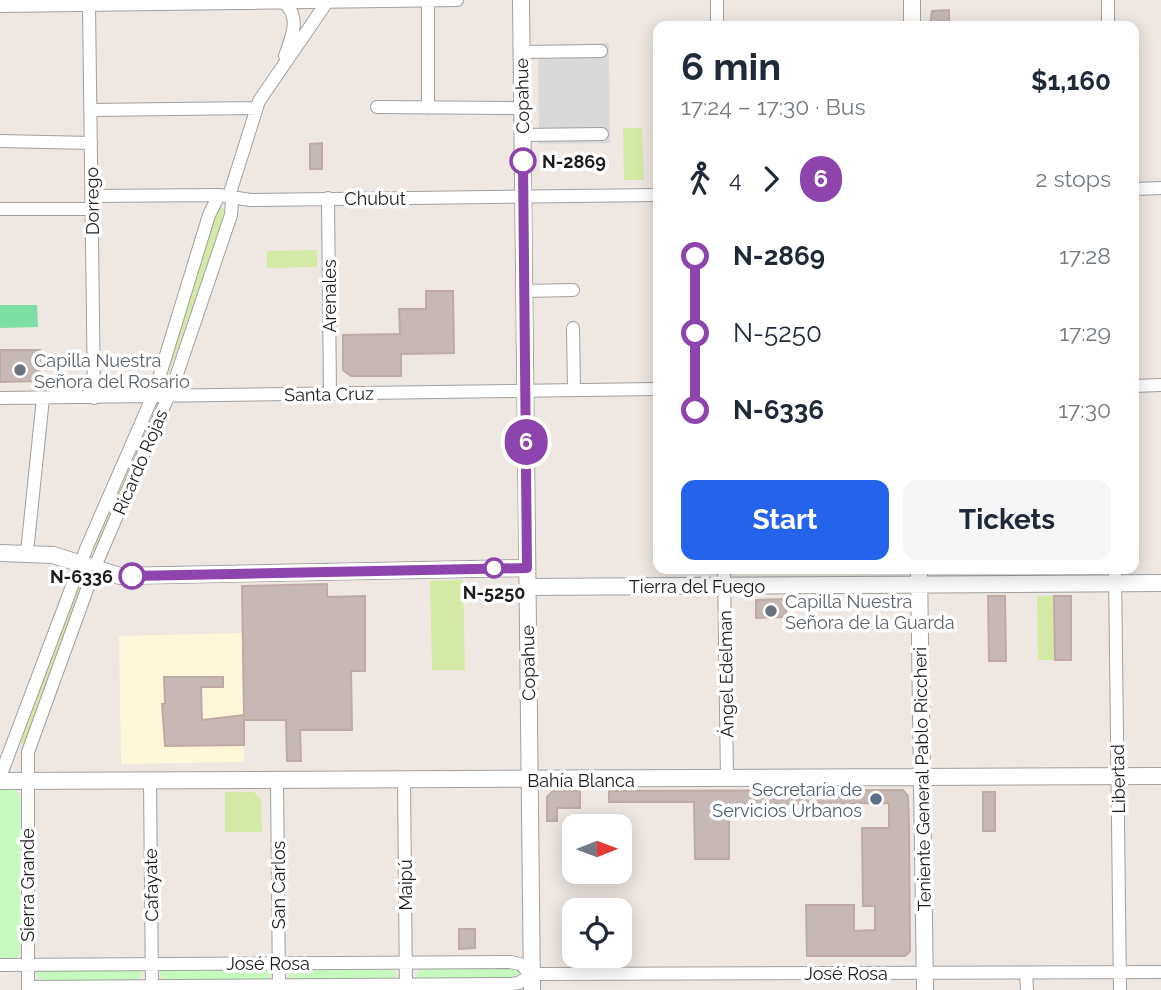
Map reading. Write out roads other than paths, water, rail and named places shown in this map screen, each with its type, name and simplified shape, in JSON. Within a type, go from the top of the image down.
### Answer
[{"type":"street","points":[[428,0],[428,108]]},
{"type":"street","points":[[0,6],[17,3],[89,5],[106,2],[457,0]]},
{"type":"street","name":"Copahue","points":[[521,0],[531,982]]},
{"type":"street","points":[[717,0],[717,21]]},
{"type":"street","points":[[912,0],[912,21]]},
{"type":"street","points":[[1108,0],[1108,21]]},
{"type":"street","name":"Ricardo Rojas","points":[[281,66],[294,23],[291,10],[284,1]]},
{"type":"street","name":"Ricardo Rojas","points":[[0,779],[87,567],[152,398],[209,215],[224,195],[256,108],[281,66],[327,2]]},
{"type":"street","name":"Dorrego","points":[[89,5],[94,398]]},
{"type":"street","points":[[522,52],[601,51]]},
{"type":"street","points":[[377,107],[522,108]]},
{"type":"street","points":[[91,110],[256,108]]},
{"type":"street","points":[[522,135],[602,134]]},
{"type":"street","points":[[0,141],[91,143]]},
{"type":"street","points":[[1139,188],[1161,188]]},
{"type":"street","name":"Ricardo Rojas","points":[[26,781],[28,752],[87,567],[168,398],[231,215],[233,205],[224,195]]},
{"type":"street","name":"Chubut","points":[[0,209],[224,195],[250,200],[653,195]]},
{"type":"street","name":"Arenales","points":[[328,198],[330,394]]},
{"type":"street","points":[[524,291],[573,290]]},
{"type":"street","points":[[573,328],[574,390]]},
{"type":"street","points":[[1139,386],[1161,386]]},
{"type":"street","name":"Santa Cruz","points":[[0,398],[168,398],[653,389]]},
{"type":"street","points":[[27,552],[43,398]]},
{"type":"street","points":[[0,553],[53,555],[124,577],[527,568]]},
{"type":"street","name":"Ángel Edelman","points":[[724,574],[727,779]]},
{"type":"street","name":"Tierra del Fuego","points":[[527,587],[724,586],[919,577],[1115,576],[1161,583]]},
{"type":"street","name":"Libertad","points":[[1115,576],[1121,990]]},
{"type":"street","name":"Teniente General Pablo Riccheri","points":[[919,577],[925,990]]},
{"type":"street","name":"Bahía Blanca","points":[[0,779],[150,781],[1161,776]]},
{"type":"street","name":"San Carlos","points":[[277,780],[278,988]]},
{"type":"street","name":"Maipú","points":[[404,780],[406,987]]},
{"type":"street","name":"Sierra Grande","points":[[26,781],[28,988]]},
{"type":"street","name":"Cafayate","points":[[150,781],[152,988]]},
{"type":"street","name":"José Rosa","points":[[0,965],[510,962],[520,964],[531,982]]},
{"type":"street","name":"José Rosa","points":[[28,988],[406,987],[925,973],[1161,972]]},
{"type":"street","points":[[1026,973],[1027,990]]},
{"type":"place","name":"N-2869","points":[[523,161]]},
{"type":"place","name":"Capilla Nuestra Señora del Rosario","points":[[20,370]]},
{"type":"place","name":"N-5250","points":[[494,568]]},
{"type":"place","name":"N-6336","points":[[132,576]]},
{"type":"place","name":"Capilla Nuestra Señora de la Guarda","points":[[771,611]]},
{"type":"place","name":"Secretaría de Servicios Urbanos","points":[[876,799]]}]
